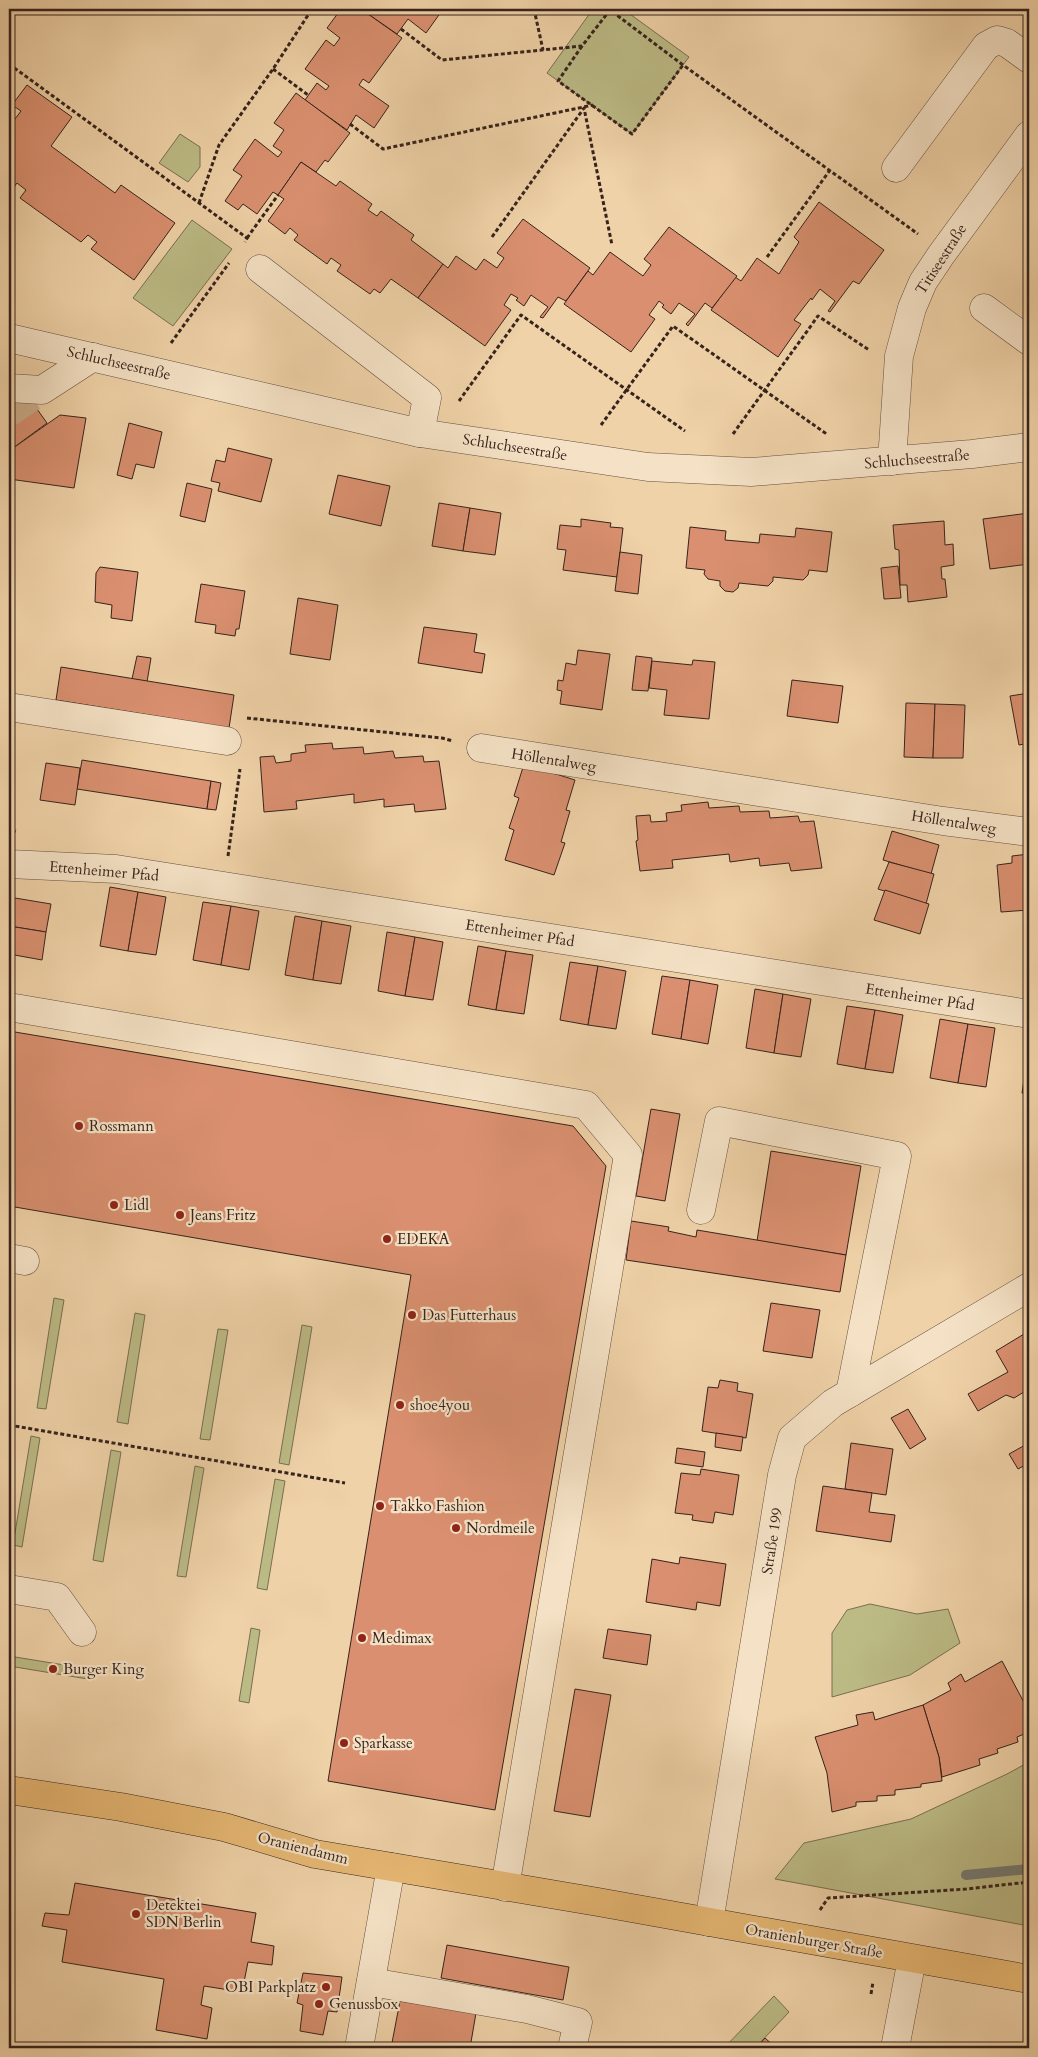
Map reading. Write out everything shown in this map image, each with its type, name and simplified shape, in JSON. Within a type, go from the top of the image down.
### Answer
[{"type":"main road","name":"Oraniendamm","points":[[9,1790],[92,1802],[224,1827],[315,1854],[505,1888],[598,1902]]},
{"type":"main road","name":"Oranienburger Straße","points":[[598,1902],[1029,1979]]},
{"type":"street","points":[[896,168],[986,46],[997,40],[1008,43],[1029,60]]},
{"type":"street","name":"Titiseestraße","points":[[892,461],[899,356],[912,308],[924,282],[941,255],[1029,134]]},
{"type":"street","points":[[260,269],[427,398],[420,433]]},
{"type":"street","points":[[984,308],[1029,341]]},
{"type":"street","name":"Schluchseestraße","points":[[9,338],[420,433],[658,468],[751,472],[972,454],[1029,446]]},
{"type":"street","points":[[9,388],[42,390],[93,357]]},
{"type":"street","points":[[9,707],[238,744]]},
{"type":"street","name":"Höllentalweg","points":[[481,748],[943,821],[1029,832]]},
{"type":"street","name":"Ettenheimer Pfad","points":[[9,864],[116,869],[1029,1014]]},
{"type":"street","points":[[9,1007],[586,1106],[628,1155],[505,1888]]},
{"type":"street","points":[[702,1210],[719,1121],[897,1156],[850,1393]]},
{"type":"street","name":"Straße 199","points":[[710,1922],[782,1475],[792,1438],[832,1403],[1029,1287]]},
{"type":"street","points":[[9,1589],[58,1597],[82,1632]]},
{"type":"street","points":[[359,2048],[391,1867]]},
{"type":"street","points":[[895,2048],[912,1959]]},
{"type":"street","points":[[371,1982],[527,2009],[578,2022],[572,2048]]},
{"type":"path","points":[[199,203],[219,145],[273,69],[312,9]]},
{"type":"path","points":[[534,9],[543,50]]},
{"type":"path","points":[[683,65],[632,134],[558,81],[610,9],[683,65],[921,236]]},
{"type":"path","points":[[616,14],[620,9]]},
{"type":"path","points":[[401,29],[442,60],[582,46]]},
{"type":"path","points":[[9,64],[247,238]]},
{"type":"path","points":[[273,69],[308,95]]},
{"type":"path","points":[[350,124],[383,149],[592,105]]},
{"type":"path","points":[[492,237],[584,108]]},
{"type":"path","points":[[584,108],[612,245]]},
{"type":"path","points":[[768,257],[830,170]]},
{"type":"path","points":[[242,246],[278,195]]},
{"type":"path","points":[[171,343],[230,262]]},
{"type":"path","points":[[457,404],[521,315],[685,431]]},
{"type":"path","points":[[733,434],[818,316],[873,354]]},
{"type":"path","points":[[601,425],[673,326],[828,434]]},
{"type":"path","points":[[223,886],[238,744],[247,717],[442,738],[481,748]]},
{"type":"path","points":[[9,1425],[344,1483]]},
{"type":"path","points":[[817,1914],[828,1898],[966,1889],[1029,1882]]},
{"type":"shaded area","points":[[593,9],[623,9],[689,57],[632,134],[547,73]]},
{"type":"shaded area","points":[[180,134],[200,147],[200,167],[188,182],[159,163]]},
{"type":"shaded area","points":[[192,220],[232,249],[173,326],[133,298]]},
{"type":"shaded area","points":[[54,1298],[64,1300],[46,1409],[37,1408]]},
{"type":"shaded area","points":[[135,1313],[145,1315],[128,1424],[117,1422]]},
{"type":"shaded area","points":[[302,1325],[312,1327],[289,1465],[279,1463]]},
{"type":"shaded area","points":[[218,1329],[228,1330],[210,1440],[200,1439]]},
{"type":"shaded area","points":[[31,1436],[40,1438],[22,1547],[13,1545]]},
{"type":"shaded area","points":[[111,1450],[121,1452],[103,1562],[93,1560]]},
{"type":"shaded area","points":[[195,1466],[204,1468],[186,1577],[177,1576]]},
{"type":"shaded area","points":[[275,1479],[285,1481],[267,1590],[257,1588]]},
{"type":"shaded area","points":[[870,1604],[917,1614],[948,1609],[960,1643],[910,1675],[832,1697],[832,1633],[847,1610]]},
{"type":"shaded area","points":[[251,1628],[260,1630],[249,1703],[239,1701]]},
{"type":"shaded area","points":[[9,1656],[95,1670],[94,1680],[9,1666]]},
{"type":"shaded area","points":[[1029,1762],[1029,1926],[775,1879],[804,1843],[911,1819]]},
{"type":"shaded area","points":[[774,1996],[789,2012],[755,2048],[724,2048]]},
{"type":"building","points":[[341,9],[361,9],[402,38],[369,83],[363,79],[359,85],[389,106],[374,128],[356,115],[347,130],[305,100],[317,83],[326,90],[329,86],[305,69],[326,40],[334,46],[340,38],[327,28]]},
{"type":"building","points":[[361,9],[436,9],[441,12],[426,33],[408,19],[397,34]]},
{"type":"building","points":[[27,85],[72,117],[51,146],[115,193],[121,185],[175,223],[134,280],[91,249],[97,242],[88,235],[81,242],[20,198],[26,190],[17,183],[11,191],[9,190],[9,127],[21,111],[12,105]]},
{"type":"building","points":[[296,93],[350,133],[328,162],[325,160],[316,172],[301,162],[278,195],[273,192],[257,214],[243,204],[238,210],[225,201],[242,176],[233,170],[255,139],[278,157],[282,152],[273,146],[284,130],[274,123]]},
{"type":"building","points":[[301,162],[336,186],[340,181],[372,204],[368,210],[377,216],[381,211],[414,235],[411,240],[443,264],[418,298],[391,279],[380,293],[374,289],[370,294],[337,271],[341,265],[331,258],[327,264],[294,240],[298,235],[290,228],[285,234],[268,221],[284,199],[278,195]]},
{"type":"building","points":[[819,202],[884,250],[859,284],[853,281],[830,312],[828,311],[835,301],[820,289],[812,300],[811,298],[794,320],[801,324],[778,357],[711,310],[735,277],[741,281],[757,258],[779,274],[799,242],[794,237]]},
{"type":"building","points":[[523,219],[590,268],[566,301],[558,297],[543,318],[540,317],[548,307],[531,295],[524,306],[516,300],[518,298],[511,294],[504,305],[511,310],[485,346],[418,298],[443,264],[448,268],[456,256],[476,270],[484,259],[497,268],[504,258],[497,253]]},
{"type":"building","points":[[669,227],[737,276],[712,308],[705,303],[688,326],[686,324],[695,314],[679,303],[671,314],[662,307],[664,305],[659,301],[649,315],[655,319],[631,352],[564,304],[588,271],[593,275],[610,252],[643,276],[651,265],[644,259]]},
{"type":"building","points":[[9,398],[32,402],[47,423],[9,451]]},
{"type":"building","points":[[60,415],[86,418],[74,488],[9,479],[9,451]]},
{"type":"building","points":[[129,423],[162,432],[154,468],[136,464],[132,479],[117,475]]},
{"type":"building","points":[[228,448],[272,459],[261,502],[218,491],[220,483],[211,481],[216,460],[225,462]]},
{"type":"building","points":[[338,475],[390,486],[381,526],[329,514]]},
{"type":"building","points":[[187,483],[212,489],[205,522],[180,516]]},
{"type":"building","points":[[439,503],[470,508],[463,551],[432,546]]},
{"type":"building","points":[[470,508],[501,513],[495,555],[463,551]]},
{"type":"building","points":[[1029,513],[1029,564],[990,569],[983,519]]},
{"type":"building","points":[[581,519],[611,523],[610,527],[623,528],[617,577],[563,570],[566,550],[557,549],[560,525],[581,527]]},
{"type":"building","points":[[944,521],[945,545],[953,544],[954,565],[941,567],[942,579],[945,579],[947,597],[908,602],[907,585],[900,585],[899,550],[895,549],[893,525]]},
{"type":"building","points":[[690,527],[726,531],[725,540],[759,543],[760,534],[795,537],[796,528],[832,532],[827,572],[809,570],[808,575],[803,580],[773,577],[773,581],[768,586],[739,583],[738,588],[733,592],[725,591],[720,586],[720,581],[708,579],[704,574],[705,570],[686,568]]},
{"type":"building","points":[[620,552],[642,555],[638,594],[615,591]]},
{"type":"building","points":[[898,566],[901,598],[884,599],[881,568]]},
{"type":"building","points":[[100,567],[138,572],[132,621],[111,618],[112,605],[95,602],[96,573]]},
{"type":"building","points":[[201,584],[245,591],[239,629],[236,629],[235,636],[215,633],[216,625],[195,622]]},
{"type":"building","points":[[298,598],[338,605],[330,660],[290,654]]},
{"type":"building","points":[[424,627],[477,634],[474,652],[485,654],[482,673],[418,663]]},
{"type":"building","points":[[578,650],[610,654],[602,710],[560,704],[562,691],[557,690],[558,680],[563,681],[566,663],[576,665]]},
{"type":"building","points":[[137,656],[151,658],[147,682],[132,679]]},
{"type":"building","points":[[636,656],[652,658],[648,691],[632,690]]},
{"type":"building","points":[[693,660],[715,662],[709,719],[664,715],[667,690],[649,688],[652,661],[692,665]]},
{"type":"building","points":[[61,667],[234,695],[229,728],[56,700]]},
{"type":"building","points":[[792,680],[843,686],[838,723],[787,716]]},
{"type":"building","points":[[1029,693],[1029,743],[1019,745],[1010,696]]},
{"type":"building","points":[[906,703],[935,704],[933,758],[904,757]]},
{"type":"building","points":[[935,704],[965,705],[963,758],[933,758]]},
{"type":"building","points":[[332,743],[333,749],[363,747],[364,754],[393,751],[395,758],[423,756],[424,762],[439,761],[446,809],[415,812],[414,804],[384,807],[384,799],[354,803],[354,794],[296,801],[297,809],[264,812],[260,757],[274,756],[276,763],[291,761],[291,754],[306,752],[305,745]]},
{"type":"building","points":[[82,760],[211,781],[207,809],[77,789]]},
{"type":"building","points":[[46,763],[80,768],[75,805],[40,800]]},
{"type":"building","points":[[524,764],[575,780],[566,810],[570,811],[561,842],[565,843],[554,875],[505,860],[514,830],[509,828],[519,798],[514,796]]},
{"type":"building","points":[[211,781],[221,783],[216,810],[207,809]]},
{"type":"building","points":[[708,802],[709,808],[739,806],[740,812],[769,811],[770,818],[798,816],[800,822],[814,821],[822,868],[791,871],[789,863],[760,866],[759,858],[730,862],[729,854],[672,860],[673,868],[640,871],[636,841],[638,840],[636,816],[650,815],[651,822],[667,821],[666,813],[682,811],[681,805]]},
{"type":"building","points":[[892,831],[939,845],[931,874],[883,860]]},
{"type":"building","points":[[1029,854],[1029,910],[1001,912],[997,865],[1012,863],[1012,856]]},
{"type":"building","points":[[889,862],[934,874],[926,904],[878,889]]},
{"type":"building","points":[[110,887],[138,892],[128,951],[100,946]]},
{"type":"building","points":[[885,890],[929,904],[920,934],[874,920]]},
{"type":"building","points":[[138,892],[166,897],[156,955],[128,951]]},
{"type":"building","points":[[9,897],[51,904],[46,932],[9,926]]},
{"type":"building","points":[[203,902],[231,906],[221,965],[193,960]]},
{"type":"building","points":[[231,906],[259,911],[249,970],[221,965]]},
{"type":"building","points":[[295,916],[322,921],[313,980],[285,975]]},
{"type":"building","points":[[322,921],[351,926],[341,984],[313,980]]},
{"type":"building","points":[[9,926],[46,932],[42,960],[9,954]]},
{"type":"building","points":[[387,932],[415,937],[405,996],[378,991]]},
{"type":"building","points":[[415,937],[443,942],[433,1000],[405,996]]},
{"type":"building","points":[[478,946],[506,951],[496,1010],[468,1005]]},
{"type":"building","points":[[506,951],[533,955],[524,1014],[496,1010]]},
{"type":"building","points":[[570,962],[598,966],[588,1025],[560,1020]]},
{"type":"building","points":[[598,966],[626,971],[616,1029],[588,1025]]},
{"type":"building","points":[[662,976],[690,980],[681,1039],[652,1034]]},
{"type":"building","points":[[690,980],[718,985],[708,1044],[681,1039]]},
{"type":"building","points":[[755,989],[783,994],[774,1053],[746,1048]]},
{"type":"building","points":[[783,994],[811,999],[801,1057],[774,1053]]},
{"type":"building","points":[[847,1006],[875,1010],[865,1069],[837,1064]]},
{"type":"building","points":[[875,1010],[903,1015],[893,1073],[865,1069]]},
{"type":"building","points":[[940,1019],[968,1024],[958,1083],[930,1078]]},
{"type":"building","points":[[968,1024],[995,1028],[986,1087],[958,1083]]},
{"type":"building","name":"Nordmeile","points":[[9,1031],[573,1126],[606,1166],[495,1810],[328,1781],[411,1275],[9,1206]]},
{"type":"building","points":[[1029,1047],[1029,1094],[1022,1093]]},
{"type":"building","points":[[651,1109],[680,1114],[665,1201],[636,1196]]},
{"type":"building","points":[[771,1151],[861,1166],[846,1255],[757,1241]]},
{"type":"building","points":[[631,1221],[669,1227],[668,1231],[696,1237],[697,1230],[846,1255],[840,1292],[626,1260]]},
{"type":"building","points":[[771,1303],[820,1310],[812,1358],[763,1351]]},
{"type":"building","points":[[1029,1331],[1029,1389],[1014,1398],[1006,1395],[978,1411],[968,1394],[1008,1372],[996,1351]]},
{"type":"building","points":[[720,1380],[738,1383],[737,1391],[753,1394],[746,1438],[702,1431],[708,1387],[718,1388]]},
{"type":"building","points":[[908,1409],[926,1439],[910,1449],[891,1418]]},
{"type":"building","points":[[716,1433],[743,1437],[741,1451],[715,1447]]},
{"type":"building","points":[[851,1443],[893,1449],[886,1495],[845,1489]]},
{"type":"building","points":[[1027,1444],[1029,1448],[1029,1463],[1018,1469],[1009,1454]]},
{"type":"building","points":[[677,1448],[705,1452],[703,1467],[675,1463]]},
{"type":"building","points":[[701,1469],[739,1475],[733,1515],[715,1512],[713,1523],[692,1520],[693,1515],[675,1513],[681,1473],[700,1475]]},
{"type":"building","points":[[823,1486],[872,1493],[869,1512],[895,1515],[891,1542],[816,1531]]},
{"type":"building","points":[[680,1557],[726,1564],[720,1606],[697,1602],[696,1610],[646,1602],[652,1559],[679,1564]]},
{"type":"building","points":[[608,1629],[651,1635],[647,1665],[603,1658]]},
{"type":"building","points":[[1002,1661],[1029,1712],[1029,1732],[1017,1737],[1018,1742],[997,1749],[998,1753],[979,1759],[980,1765],[942,1777],[939,1757],[923,1705],[951,1690],[948,1683],[961,1674],[965,1682]]},
{"type":"building","points":[[575,1689],[611,1695],[590,1817],[554,1811]]},
{"type":"building","points":[[923,1705],[939,1757],[942,1781],[921,1784],[921,1787],[895,1790],[895,1795],[877,1796],[877,1801],[856,1802],[856,1806],[832,1812],[827,1773],[815,1737],[858,1725],[856,1715],[873,1712],[875,1720]]},
{"type":"building","points":[[75,1883],[256,1913],[251,1942],[274,1946],[272,1965],[248,1962],[242,1992],[204,1986],[201,2005],[212,2008],[207,2039],[156,2030],[164,1979],[62,1962],[67,1930],[42,1926],[45,1913],[69,1915]]},
{"type":"building","points":[[447,1945],[569,1967],[563,2000],[441,1978]]},
{"type":"building","name":"Genussbox","points":[[303,1973],[342,1977],[337,2012],[328,2011],[323,2035],[300,2031],[303,2005],[297,2003]]},
{"type":"building","points":[[400,2001],[476,2013],[470,2048],[391,2048]]},
{"type":"building","points":[[765,2038],[776,2048],[756,2048]]},
{"type":"building","points":[[804,2044],[825,2048],[803,2048]]},
{"type":"waterway","points":[[966,1875],[1029,1869]]},
{"type":"tunnel","points":[[9,413],[42,390]]},
{"type":"place","name":"Rossmann","points":[[79,1126]]},
{"type":"place","name":"Lidl","points":[[114,1205]]},
{"type":"place","name":"Jeans Fritz","points":[[180,1215]]},
{"type":"place","name":"EDEKA","points":[[387,1239]]},
{"type":"place","name":"Das Futterhaus","points":[[412,1315]]},
{"type":"place","name":"shoe4you","points":[[400,1405]]},
{"type":"place","name":"Takko Fashion","points":[[380,1506]]},
{"type":"place","name":"Nordmeile","points":[[456,1528]]},
{"type":"place","name":"Medimax","points":[[362,1638]]},
{"type":"place","name":"Burger King","points":[[53,1669]]},
{"type":"place","name":"Sparkasse","points":[[344,1743]]},
{"type":"place","name":"Detektei SDN Berlin","points":[[136,1914]]},
{"type":"place","name":"OBI Parkplatz","points":[[326,1987]]},
{"type":"place","name":"Genussbox","points":[[319,2004]]}]
